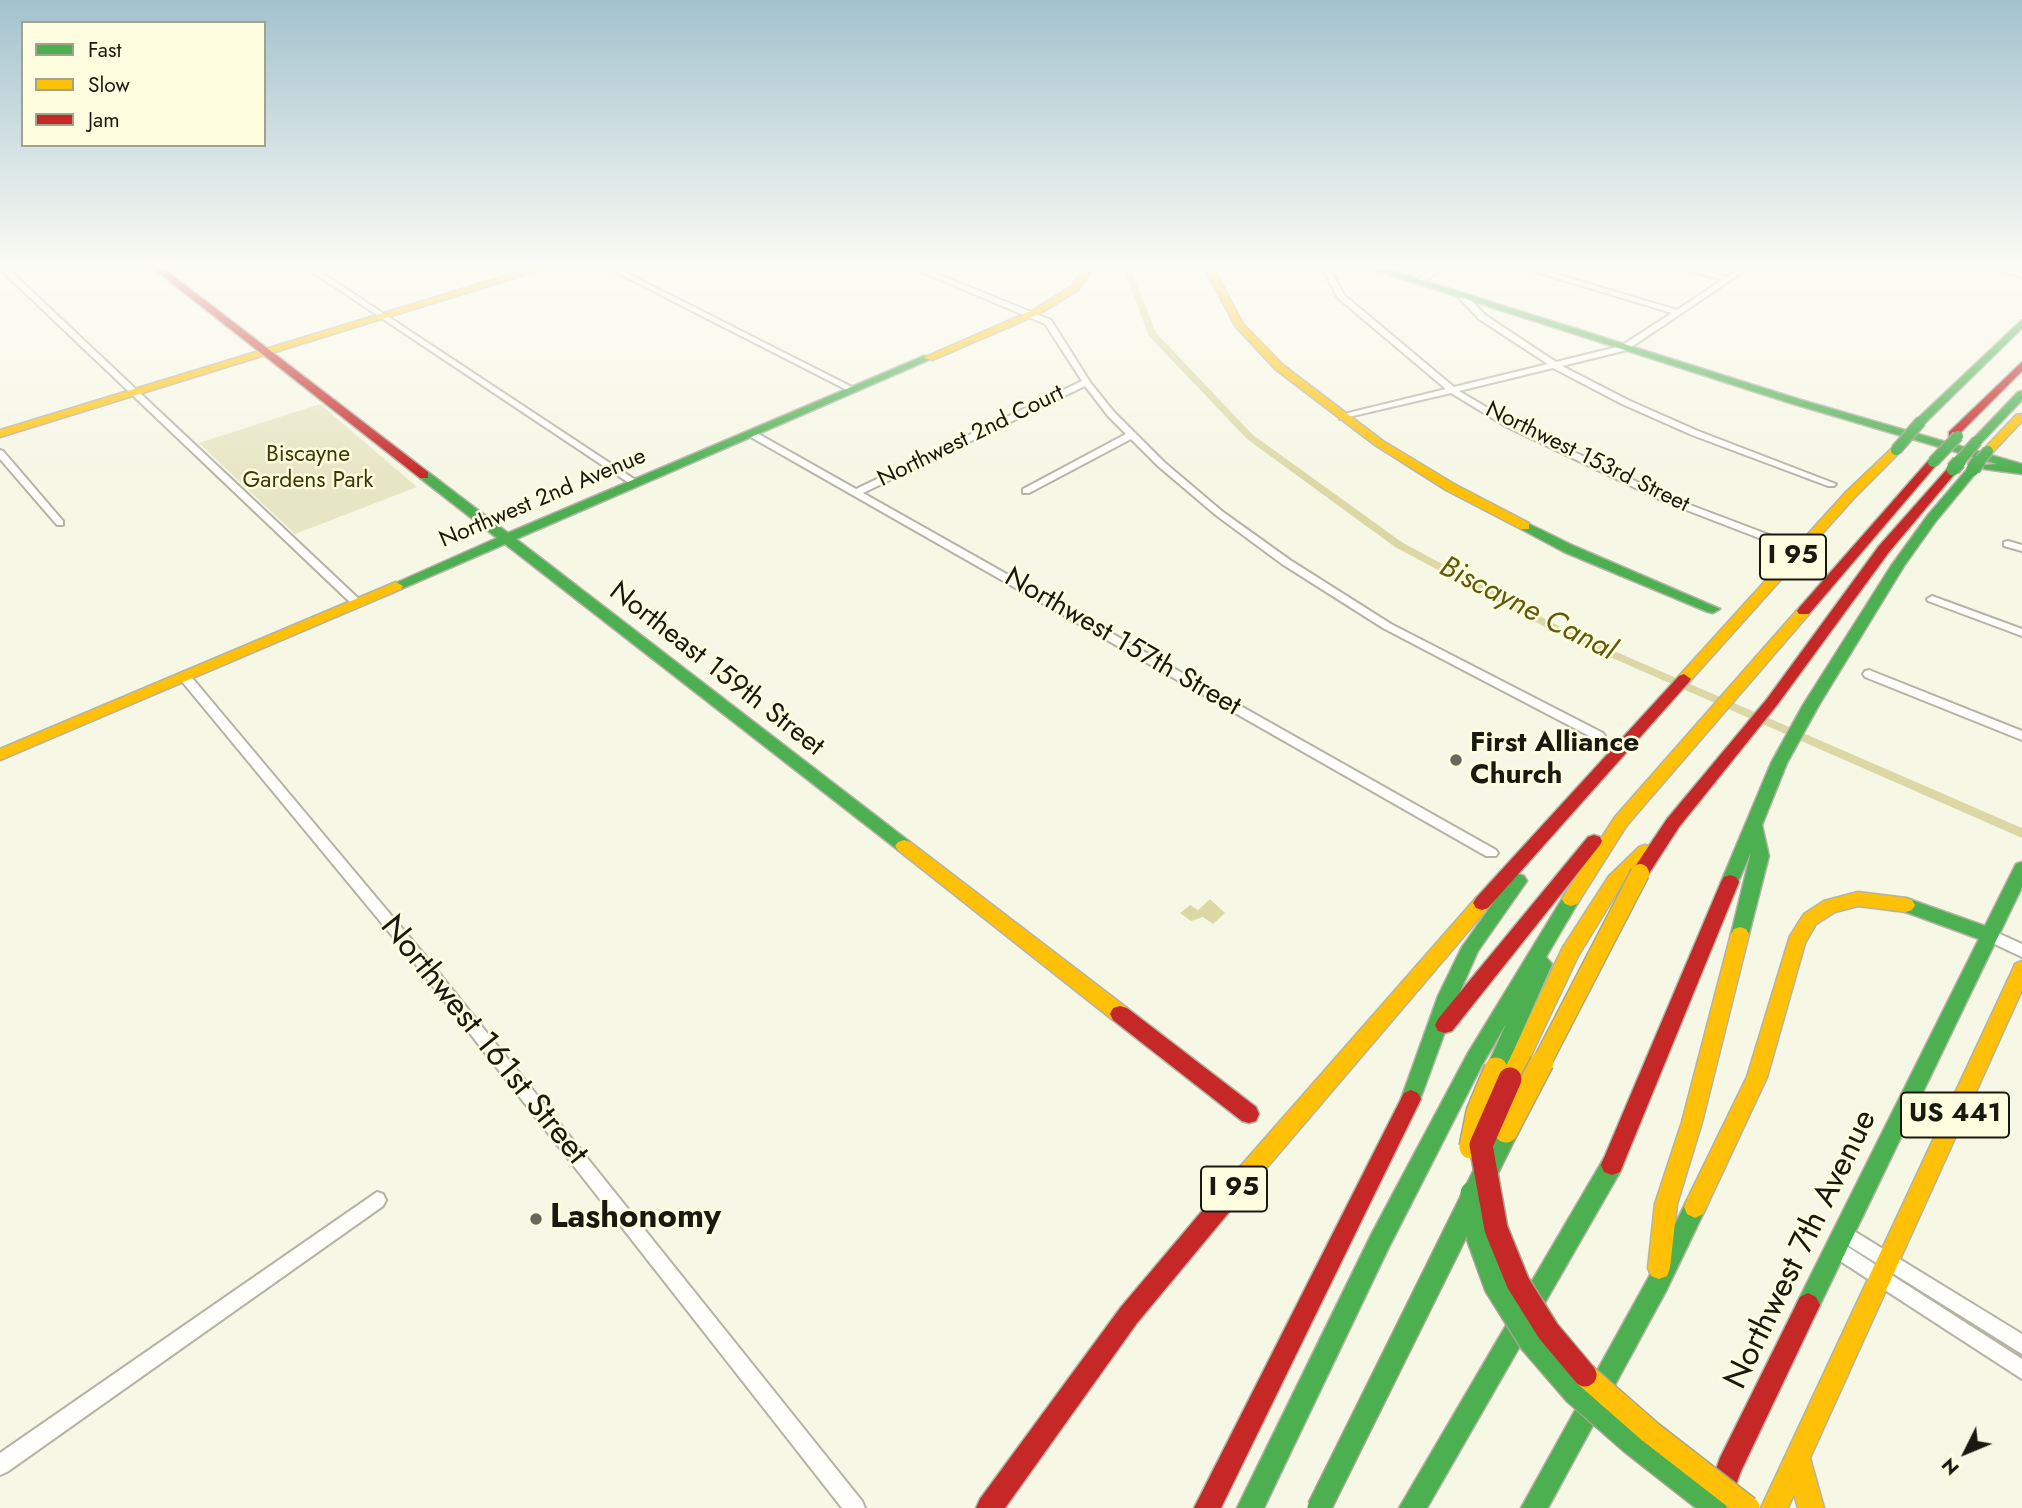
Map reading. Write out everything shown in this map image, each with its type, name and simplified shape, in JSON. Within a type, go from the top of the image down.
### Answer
[{"type":"main road","name":"Northeast 159th Street","points":[[243,335],[1249,1114]]},
{"type":"main road","points":[[0,434],[322,335]]},
{"type":"main road","name":"Northwest 2nd Avenue","points":[[0,755],[981,335]]},
{"type":"main road","points":[[1249,335],[1279,367],[1343,417],[1450,486],[1569,549],[1713,609]]},
{"type":"main road","points":[[1584,335],[1883,429],[2022,469]]},
{"type":"main road","name":"I 95","points":[[989,1508],[1129,1315],[1479,906],[1842,504],[1921,421],[2009,335]]},
{"type":"main road","points":[[1250,1508],[1380,1241],[1475,1059],[1580,883],[1621,821],[1709,715],[1930,461],[2022,367]]},
{"type":"main road","points":[[1412,1508],[1615,1158],[1779,763],[1811,705],[1898,566],[1981,457],[2022,394]]},
{"type":"main road","points":[[1319,1508],[1481,1180],[1640,873],[1673,823],[1772,702],[1884,549],[1953,469],[1981,457],[2022,414]]},
{"type":"main road","points":[[1883,429],[2022,469]]},
{"type":"main road","points":[[1981,457],[2022,477]]},
{"type":"main road","points":[[1436,1037],[1491,965],[1617,813],[1709,715]]},
{"type":"main road","points":[[1207,1508],[1420,1081],[1448,996],[1471,947],[1504,899],[1561,828],[1624,758],[1627,744]]},
{"type":"main road","points":[[1673,823],[1615,881],[1570,952],[1481,1145],[1496,1230],[1518,1283],[1548,1331],[1588,1378],[1650,1432],[1748,1508]]},
{"type":"main road","points":[[1658,1283],[1666,1204],[1692,1122],[1760,856],[1755,825]]},
{"type":"main road","name":"Northwest 7th Avenue","points":[[1716,1508],[1729,1467],[2022,869]]},
{"type":"main road","points":[[1580,883],[1478,1112],[1471,1146],[1471,1180],[1479,1239],[1496,1286],[1531,1342],[1575,1393],[1632,1443],[1716,1508]]},
{"type":"main road","points":[[1534,1508],[1658,1283],[1757,1077],[1796,941],[1810,919],[1830,906],[1858,899],[1897,902],[1989,935]]},
{"type":"main road","name":"US 441","points":[[1774,1508],[2022,969]]},
{"type":"main road","points":[[1797,1456],[1811,1508]]},
{"type":"street","points":[[74,335],[357,603]]},
{"type":"street","points":[[410,335],[635,484]]},
{"type":"street","points":[[745,335],[854,390]]},
{"type":"street","points":[[1058,335],[1086,382],[1132,435],[1210,506],[1338,596],[1436,654],[1599,736]]},
{"type":"street","name":"Northwest 153rd Street","points":[[1388,335],[1452,390],[1510,425],[1666,499],[1776,541]]},
{"type":"street","points":[[1510,335],[1556,366],[1695,433],[1831,484]]},
{"type":"street","points":[[1343,417],[1624,348],[1643,335]]},
{"type":"street","name":"Northwest 2nd Court","points":[[856,493],[1086,382]]},
{"type":"street","name":"Northwest 157th Street","points":[[752,434],[1491,853]]},
{"type":"street","points":[[1026,491],[1132,435]]},
{"type":"street","points":[[0,453],[60,523]]},
{"type":"street","points":[[2008,544],[2022,548]]},
{"type":"street","points":[[1932,599],[2022,633]]},
{"type":"street","points":[[1869,674],[2022,736]]},
{"type":"street","name":"Northwest 161st Street","points":[[184,676],[414,952],[855,1508]]},
{"type":"street","points":[[1989,935],[2022,951]]},
{"type":"street","points":[[0,1465],[377,1200]]},
{"type":"street","points":[[1840,1241],[1884,1269],[2022,1345]]},
{"type":"street","points":[[1884,1269],[2022,1370]]},
{"type":"green space","name":"Biscayne Gardens Park","points":[[320,404],[417,487],[295,534],[199,443]]},
{"type":"shaded area","points":[[1210,899],[1225,913],[1213,924],[1203,917],[1191,921],[1180,913],[1190,905],[1198,910]]},
{"type":"waterway","name":"Biscayne Canal","points":[[1153,335],[1250,437],[1399,545],[1564,633],[2022,833]]},
{"type":"traffic: fast","points":[[1587,335],[1794,401],[2022,468]]},
{"type":"traffic: fast","points":[[1921,421],[2009,335]]},
{"type":"traffic: fast","points":[[396,586],[928,358]]},
{"type":"traffic: fast","points":[[1977,441],[2022,394]]},
{"type":"traffic: fast","points":[[1896,450],[1921,421]]},
{"type":"traffic: fast","points":[[1933,462],[1958,436]]},
{"type":"traffic: fast","points":[[1953,469],[1977,441]]},
{"type":"traffic: fast","points":[[1973,469],[1988,451]]},
{"type":"traffic: fast","points":[[1988,467],[2022,470]]},
{"type":"traffic: fast","points":[[1730,882],[1779,763],[1811,705],[1898,566],[1932,518],[1973,469]]},
{"type":"traffic: fast","points":[[424,475],[904,846]]},
{"type":"traffic: fast","points":[[1525,526],[1569,549],[1713,609]]},
{"type":"traffic: fast","points":[[1740,934],[1760,856],[1755,827]]},
{"type":"traffic: fast","points":[[1808,1305],[2022,869]]},
{"type":"traffic: fast","points":[[1411,1099],[1448,996],[1471,947],[1518,881]]},
{"type":"traffic: fast","points":[[1250,1508],[1380,1241],[1475,1059],[1571,899]]},
{"type":"traffic: fast","points":[[1906,905],[1989,935]]},
{"type":"traffic: fast","points":[[1496,1069],[1543,964]]},
{"type":"traffic: fast","points":[[1319,1508],[1506,1131]]},
{"type":"traffic: fast","points":[[1412,1508],[1612,1165]]},
{"type":"traffic: fast","points":[[1472,1193],[1479,1239],[1496,1286],[1531,1342],[1575,1393],[1632,1443],[1715,1508]]},
{"type":"traffic: fast","points":[[1534,1508],[1658,1283],[1695,1207]]},
{"type":"traffic: slow","points":[[0,434],[322,335]]},
{"type":"traffic: slow","points":[[928,358],[981,335]]},
{"type":"traffic: slow","points":[[1249,335],[1279,367],[1379,443],[1450,487],[1525,526]]},
{"type":"traffic: slow","points":[[1988,451],[2020,417]]},
{"type":"traffic: slow","points":[[1684,679],[1850,495],[1896,450]]},
{"type":"traffic: slow","points":[[0,755],[396,586]]},
{"type":"traffic: slow","points":[[1571,899],[1621,821],[1804,611]]},
{"type":"traffic: slow","points":[[904,846],[1120,1014]]},
{"type":"traffic: slow","points":[[1510,1079],[1570,952],[1615,881],[1645,851]]},
{"type":"traffic: slow","points":[[1506,1131],[1640,873]]},
{"type":"traffic: slow","points":[[1695,1207],[1757,1077],[1796,941],[1810,919],[1830,906],[1858,899],[1906,905]]},
{"type":"traffic: slow","points":[[1232,1192],[1482,903]]},
{"type":"traffic: slow","points":[[1659,1268],[1666,1204],[1692,1122],[1740,934]]},
{"type":"traffic: slow","points":[[1774,1508],[2022,969]]},
{"type":"traffic: slow","points":[[1471,1147],[1478,1112],[1496,1069]]},
{"type":"traffic: slow","points":[[1585,1375],[1650,1432],[1748,1508]]},
{"type":"traffic: slow","points":[[1797,1456],[1811,1508]]},
{"type":"traffic: jam","points":[[244,335],[424,475]]},
{"type":"traffic: jam","points":[[1953,434],[2022,365]]},
{"type":"traffic: jam","points":[[1804,611],[1933,462]]},
{"type":"traffic: jam","points":[[1640,873],[1673,823],[1772,702],[1884,549],[1953,469]]},
{"type":"traffic: jam","points":[[1482,903],[1684,679]]},
{"type":"traffic: jam","points":[[1445,1025],[1594,841]]},
{"type":"traffic: jam","points":[[1612,1165],[1730,882]]},
{"type":"traffic: jam","points":[[1120,1014],[1249,1114]]},
{"type":"traffic: jam","points":[[1510,1079],[1481,1145],[1496,1229],[1518,1283],[1548,1331],[1585,1375]]},
{"type":"traffic: jam","points":[[1207,1508],[1411,1099]]},
{"type":"traffic: jam","points":[[989,1508],[1129,1315],[1232,1192]]},
{"type":"traffic: jam","points":[[1720,1495],[1729,1467],[1808,1305]]},
{"type":"place","name":"First Alliance Church","points":[[1456,760]]},
{"type":"place","name":"Lashonomy","points":[[536,1219]]}]
